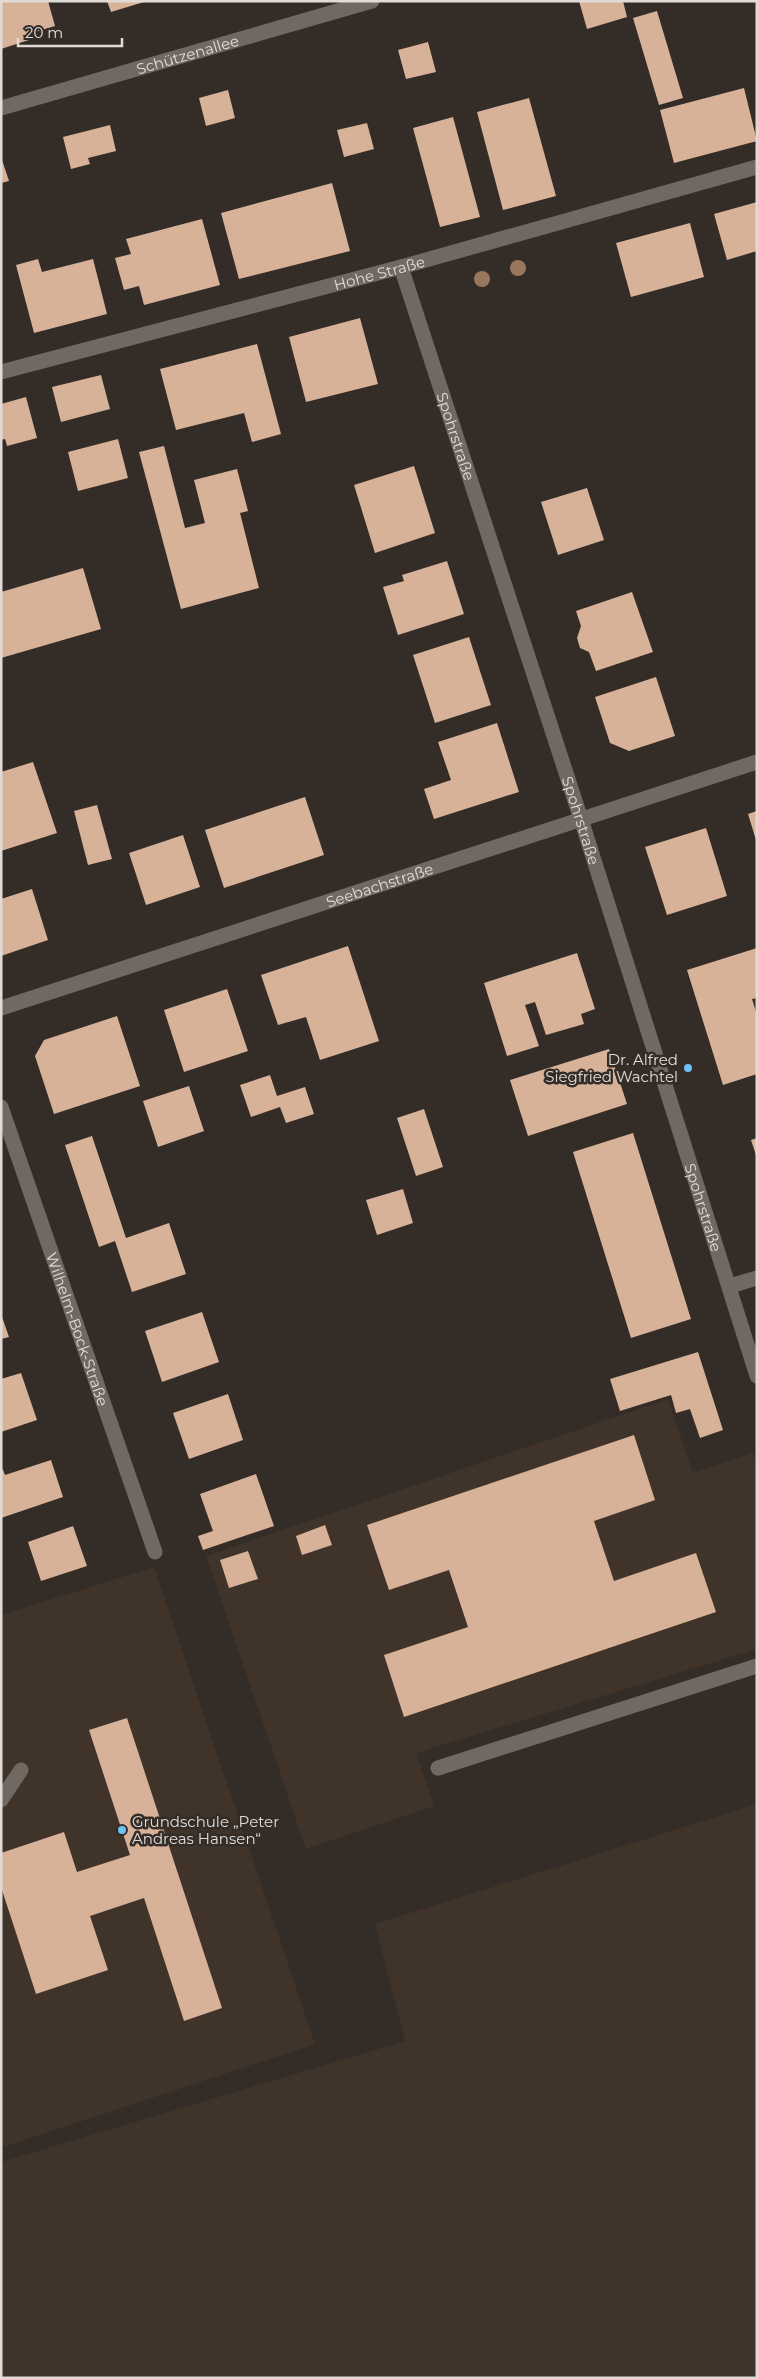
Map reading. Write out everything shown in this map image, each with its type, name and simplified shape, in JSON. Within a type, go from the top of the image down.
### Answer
[{"type":"street","name":"Schützenallee","points":[[1,108],[372,1]]},
{"type":"street","name":"Hohe Straße","points":[[1,372],[401,267],[757,167]]},
{"type":"street","name":"Spohrstraße","points":[[401,267],[581,819],[757,1376]]},
{"type":"street","name":"Seebachstraße","points":[[1,1008],[757,762]]},
{"type":"street","name":"Wilhelm-Bock-Straße","points":[[1,1107],[155,1552]]},
{"type":"street","points":[[730,1286],[757,1278]]},
{"type":"street","points":[[438,1768],[757,1666]]},
{"type":"street","points":[[1,1800],[21,1770]]},
{"type":"shaded area","points":[[668,1399],[693,1473],[753,1453],[757,1463],[757,1649],[416,1753],[434,1806],[306,1849],[206,1556]]},
{"type":"shaded area","name":"Grundschule „Peter Andreas Hansen“","points":[[154,1567],[315,2044],[1,2148],[1,1615]]},
{"type":"shaded area","points":[[757,1804],[757,2378],[1,2378],[1,2162],[405,2041],[375,1924]]},
{"type":"building","points":[[1,1],[48,1],[55,26],[32,33],[29,40],[1,49]]},
{"type":"building","points":[[107,1],[144,1],[144,2],[111,12]]},
{"type":"building","points":[[579,1],[623,1],[627,17],[587,29]]},
{"type":"building","points":[[657,11],[683,98],[659,105],[633,18]]},
{"type":"building","points":[[428,42],[436,72],[406,79],[398,50]]},
{"type":"building","points":[[744,88],[757,141],[674,163],[660,110]]},
{"type":"building","points":[[228,90],[235,118],[206,126],[199,98]]},
{"type":"building","points":[[529,98],[556,196],[503,210],[477,112]]},
{"type":"building","points":[[453,117],[480,217],[440,227],[413,128]]},
{"type":"building","points":[[367,123],[374,149],[344,157],[337,130]]},
{"type":"building","points":[[110,125],[116,151],[88,158],[90,164],[71,169],[63,137]]},
{"type":"building","points":[[1,157],[9,181],[1,183]]},
{"type":"building","points":[[332,183],[350,251],[239,279],[221,213]]},
{"type":"building","points":[[757,202],[757,251],[727,260],[714,214]]},
{"type":"building","points":[[202,219],[220,285],[144,305],[139,286],[124,290],[115,258],[131,254],[126,239]]},
{"type":"building","points":[[690,223],[704,277],[631,297],[616,243]]},
{"type":"building","points":[[38,259],[42,272],[93,259],[107,314],[34,333],[16,265]]},
{"type":"building","points":[[360,318],[378,384],[306,402],[289,337]]},
{"type":"building","points":[[257,344],[281,434],[252,442],[244,413],[176,430],[160,369]]},
{"type":"building","points":[[101,375],[110,409],[61,422],[52,387]]},
{"type":"building","points":[[26,397],[37,438],[7,446],[5,439],[1,440],[1,404]]},
{"type":"building","points":[[118,439],[128,478],[78,491],[68,452]]},
{"type":"building","points":[[164,446],[185,528],[205,523],[194,480],[237,469],[248,511],[240,513],[259,588],[181,609],[139,452]]},
{"type":"building","points":[[414,466],[435,533],[375,553],[354,485]]},
{"type":"building","points":[[587,488],[604,540],[558,555],[541,502]]},
{"type":"building","points":[[447,561],[464,614],[398,635],[383,587],[404,581],[402,575]]},
{"type":"building","points":[[83,568],[101,629],[1,658],[1,592]]},
{"type":"building","points":[[632,592],[653,652],[596,671],[589,652],[580,648],[577,638],[581,626],[576,611]]},
{"type":"building","points":[[469,637],[491,705],[435,723],[413,655]]},
{"type":"building","points":[[656,677],[675,736],[629,751],[610,743],[595,697]]},
{"type":"building","points":[[497,723],[519,792],[434,819],[424,789],[451,780],[438,742]]},
{"type":"building","points":[[33,762],[57,833],[1,851],[1,772]]},
{"type":"building","points":[[305,797],[324,855],[224,888],[205,830]]},
{"type":"building","points":[[97,805],[112,859],[88,865],[74,811]]},
{"type":"building","points":[[757,811],[757,840],[756,840],[748,814]]},
{"type":"building","points":[[706,828],[727,896],[667,915],[645,847]]},
{"type":"building","points":[[183,835],[200,887],[146,905],[129,853]]},
{"type":"building","points":[[32,889],[48,940],[1,956],[1,899]]},
{"type":"building","points":[[348,946],[379,1041],[320,1060],[306,1017],[278,1025],[261,975]]},
{"type":"building","points":[[757,948],[757,998],[752,999],[757,1015],[757,1074],[723,1085],[687,970]]},
{"type":"building","points":[[577,953],[595,1009],[581,1014],[584,1024],[546,1035],[535,1002],[525,1005],[539,1046],[507,1056],[484,983]]},
{"type":"building","points":[[227,989],[248,1051],[184,1072],[164,1010]]},
{"type":"building","points":[[117,1016],[140,1086],[54,1114],[35,1056],[44,1040]]},
{"type":"building","points":[[609,1049],[627,1104],[528,1136],[510,1080]]},
{"type":"building","points":[[270,1075],[277,1096],[305,1087],[314,1114],[286,1123],[280,1107],[251,1117],[240,1085]]},
{"type":"building","points":[[189,1086],[204,1131],[158,1147],[143,1101]]},
{"type":"building","points":[[424,1109],[443,1167],[416,1176],[397,1118]]},
{"type":"building","points":[[633,1133],[691,1319],[631,1338],[573,1152]]},
{"type":"building","points":[[92,1136],[126,1238],[169,1223],[186,1274],[132,1292],[115,1241],[99,1247],[65,1145]]},
{"type":"building","points":[[757,1138],[757,1155],[756,1155],[751,1140]]},
{"type":"building","points":[[403,1189],[413,1223],[377,1235],[366,1200]]},
{"type":"building","points":[[202,1312],[219,1362],[162,1382],[145,1331]]},
{"type":"building","points":[[1,1314],[9,1337],[1,1339]]},
{"type":"building","points":[[698,1352],[723,1430],[700,1438],[690,1409],[676,1413],[671,1395],[620,1411],[610,1379]]},
{"type":"building","points":[[21,1373],[37,1420],[1,1432],[1,1379]]},
{"type":"building","points":[[228,1394],[243,1440],[189,1459],[173,1413]]},
{"type":"building","points":[[634,1435],[655,1500],[594,1521],[614,1581],[696,1553],[716,1612],[404,1717],[384,1655],[468,1627],[449,1570],[389,1590],[367,1525]]},
{"type":"building","points":[[51,1460],[63,1497],[1,1518],[1,1465],[5,1475]]},
{"type":"building","points":[[256,1474],[274,1526],[203,1550],[198,1536],[213,1531],[200,1494]]},
{"type":"building","points":[[325,1525],[332,1545],[302,1555],[296,1536]]},
{"type":"building","points":[[73,1526],[87,1566],[41,1581],[28,1542]]},
{"type":"building","points":[[248,1551],[258,1579],[229,1588],[220,1560]]},
{"type":"building","points":[[127,1718],[222,2008],[184,2021],[144,1898],[90,1916],[108,1970],[36,1994],[1,1887],[1,1853],[64,1832],[77,1872],[130,1855],[89,1730]]},
{"type":"place","name":"Dr. Alfred Siegfried Wachtel","points":[[688,1068]]},
{"type":"place","name":"Grundschule „Peter Andreas Hansen“","points":[[122,1830]]}]
